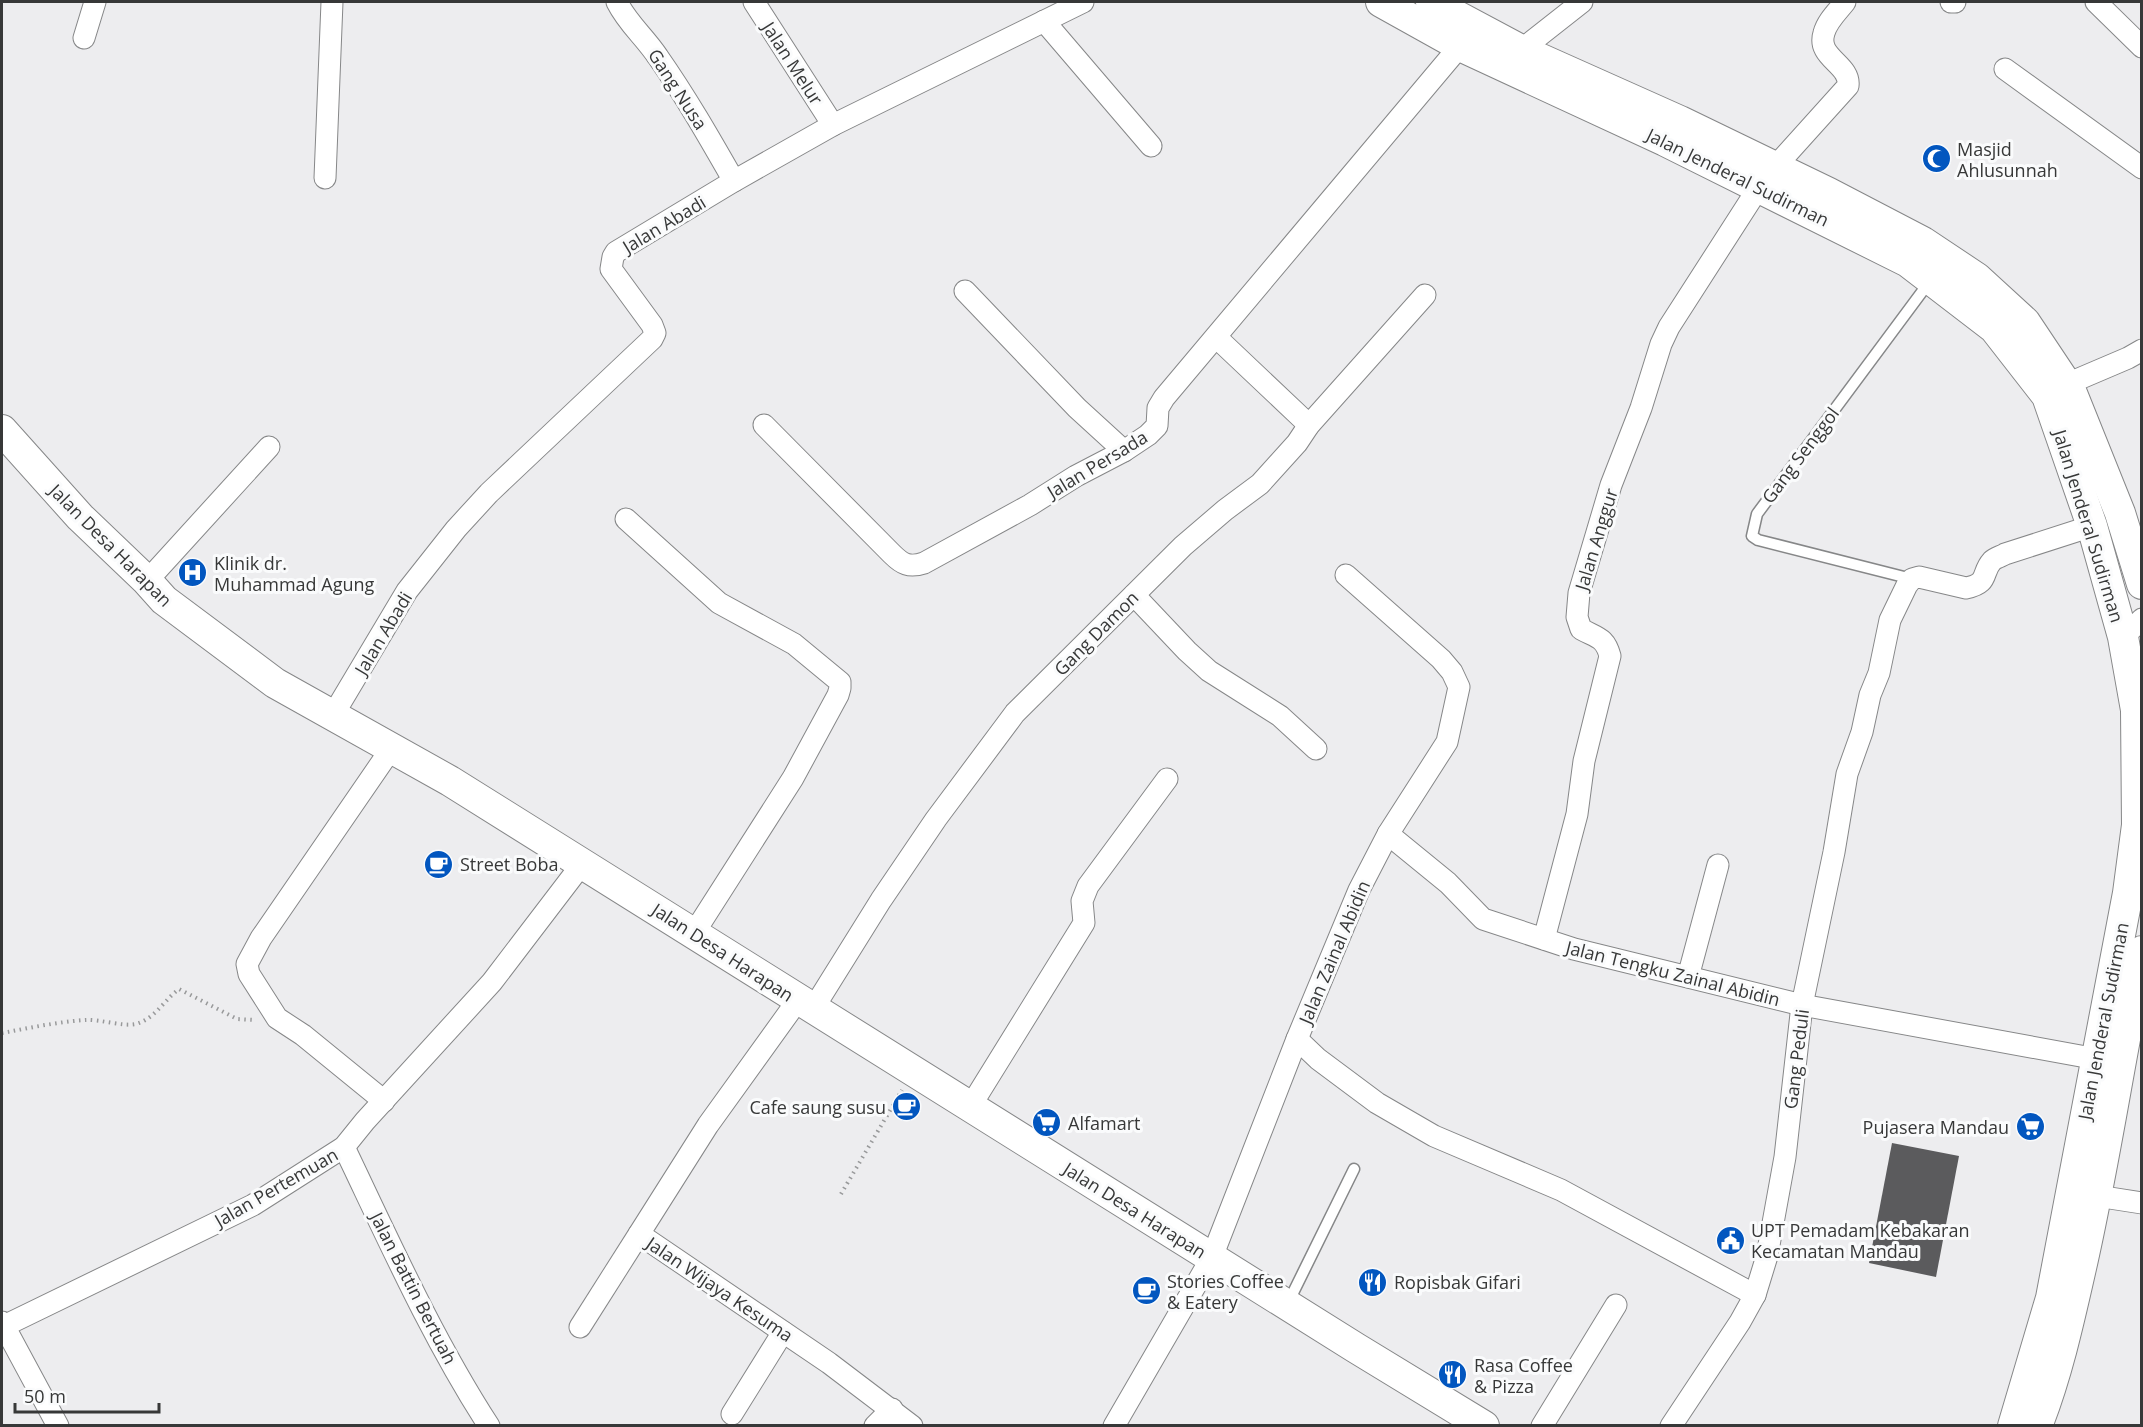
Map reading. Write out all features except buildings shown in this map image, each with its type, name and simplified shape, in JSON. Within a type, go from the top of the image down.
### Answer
[{"type":"street","points":[[84,38],[95,2]]},
{"type":"street","points":[[324,178],[332,2]]},
{"type":"street","name":"Gang Nusa","points":[[616,2],[625,18],[649,43],[677,84],[734,181]]},
{"type":"street","name":"Jalan Melur","points":[[754,2],[833,125]]},
{"type":"street","name":"Jalan Abadi","points":[[333,716],[407,591],[456,529],[489,493],[654,337],[652,325],[611,269],[616,252],[833,125],[1083,2]]},
{"type":"street","name":"Jalan Jenderal Sudirman","points":[[1381,2],[1460,46],[1665,141],[1767,177],[1923,242],[1977,278],[2025,322],[2071,391],[2120,513],[2142,584]]},
{"type":"street","name":"Jalan Jenderal Sudirman","points":[[1431,2],[1521,50],[1680,121],[1767,177],[1908,262],[1994,328],[2048,396],[2092,526],[2132,628],[2136,710],[2137,825],[2128,893],[2097,1059],[2049,1395],[2037,1425]]},
{"type":"street","points":[[1521,50],[1582,2]]},
{"type":"street","points":[[1767,177],[1848,86],[1847,76],[1829,57],[1823,41],[1829,22],[1845,2]]},
{"type":"street","points":[[2096,2],[2142,47]]},
{"type":"street","points":[[1044,21],[1151,146]]},
{"type":"street","name":"Jalan Persada","points":[[764,425],[891,554],[906,565],[924,563],[1030,505],[1148,435],[1156,426],[1158,408],[1164,398],[1460,46]]},
{"type":"street","points":[[2005,69],[2142,168]]},
{"type":"street","name":"Jalan Anggur","points":[[1544,939],[1576,814],[1584,761],[1610,656],[1607,645],[1600,637],[1581,629],[1577,617],[1579,593],[1611,485],[1641,408],[1661,344],[1669,327],[1767,177]]},
{"type":"street","points":[[965,291],[1077,408],[1124,451]]},
{"type":"street","name":"Gang Damon","points":[[806,1004],[936,819],[1015,713],[1183,546],[1260,484],[1297,443],[1309,425],[1425,295]]},
{"type":"street","points":[[1216,337],[1309,425]]},
{"type":"street","points":[[2067,384],[2142,350]]},
{"type":"street","name":"Jalan Desa Harapan","points":[[2,430],[80,517],[164,600],[275,683],[450,781],[1287,1305],[1484,1425]]},
{"type":"street","points":[[147,581],[269,447]]},
{"type":"street","points":[[626,519],[719,603],[794,644],[840,682],[838,695],[793,778],[694,933]]},
{"type":"street","points":[[1912,579],[1919,577],[1966,588],[1986,577],[1992,560],[2024,547],[2092,526]]},
{"type":"street","name":"Jalan Zainal Abidin","points":[[1114,1425],[1212,1257],[1297,1039],[1359,890],[1388,834],[1447,742],[1459,687],[1452,672],[1442,659],[1346,575]]},
{"type":"street","name":"Gang Peduli","points":[[1671,1425],[1740,1322],[1755,1295],[1767,1256],[1785,1157],[1802,1005],[1834,852],[1847,774],[1862,732],[1870,695],[1879,673],[1890,620],[1912,579]]},
{"type":"street","points":[[1134,595],[1209,671],[1280,716],[1316,749]]},
{"type":"street","points":[[384,1101],[303,1035],[277,1018],[249,974],[247,964],[251,953],[391,749]]},
{"type":"street","points":[[970,1107],[1083,923],[1082,901],[1088,886],[1167,779]]},
{"type":"street","name":"Jalan Tengku Zainal Abidin","points":[[1388,834],[1448,883],[1483,919],[1574,949],[1802,1005],[2097,1059]]},
{"type":"street","name":"Jalan Pertemuan","points":[[3,1324],[253,1205],[344,1147],[365,1120],[492,982],[582,864]]},
{"type":"street","points":[[1688,977],[1718,865]]},
{"type":"street","name":"Jalan Jenderal Sudirman","points":[[2013,1425],[2062,1300],[2097,1196],[2142,951]]},
{"type":"street","name":"Jalan Wijaya Kesuma","points":[[806,1004],[708,1125],[639,1234],[829,1363],[912,1425]]},
{"type":"street","points":[[1297,1039],[1318,1059],[1377,1102],[1434,1136],[1561,1190],[1755,1295]]},
{"type":"street","name":"Jalan Battin Bertuah","points":[[344,1147],[414,1293],[489,1425]]},
{"type":"street","points":[[2097,1196],[2142,1203]]},
{"type":"street","points":[[580,1327],[639,1234]]},
{"type":"street","points":[[1542,1425],[1616,1305]]},
{"type":"street","points":[[3,1324],[58,1425]]},
{"type":"street","points":[[732,1414],[783,1332]]},
{"type":"street","points":[[875,1425],[892,1409]]},
{"type":"lane","name":"Gang Senggol","points":[[1912,579],[1758,540],[1752,536],[1757,514],[1931,279]]},
{"type":"lane","points":[[1287,1305],[1354,1169]]},
{"type":"path","points":[[2,1034],[88,1020],[135,1024],[154,1015],[179,989],[237,1019],[277,1018]]},
{"type":"path","points":[[841,1194],[913,1071]]},
{"type":"place","name":"Masjid Ahlusunnah","points":[[1936,159]]},
{"type":"place","name":"Klinik dr. Muhammad Agung","points":[[193,573]]},
{"type":"place","name":"Street Boba","points":[[439,864]]},
{"type":"place","name":"Cafe saung susu","points":[[907,1107]]},
{"type":"place","name":"Alfamart","points":[[1047,1123]]},
{"type":"place","name":"Pujasera Mandau","points":[[2030,1127]]},
{"type":"place","name":"UPT Pemadam Kebakaran Kecamatan Mandau","points":[[1730,1240]]},
{"type":"place","name":"Ropisbak Gifari","points":[[1373,1282]]},
{"type":"place","name":"Stories Coffee & Eatery","points":[[1146,1291]]},
{"type":"place","name":"Rasa Coffee & Pizza","points":[[1453,1375]]}]
